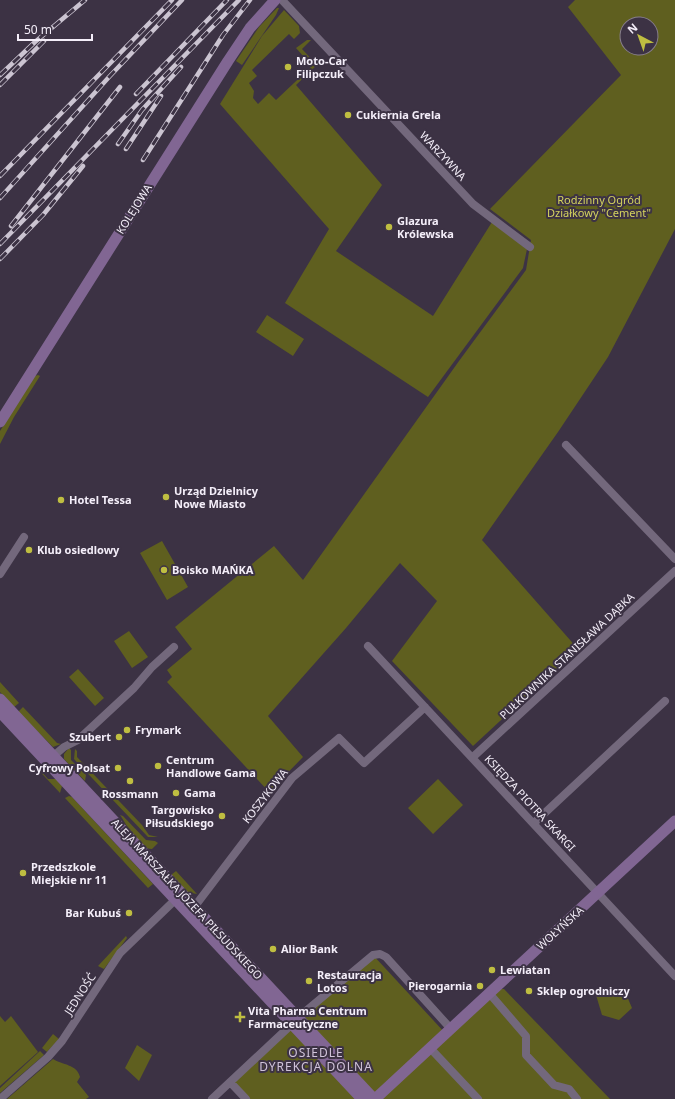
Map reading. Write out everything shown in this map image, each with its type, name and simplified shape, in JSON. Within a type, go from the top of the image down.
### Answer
[{"type":"street","name":"KOLEJOWA","points":[[0,422],[228,61],[250,28],[275,0]]},
{"type":"street","name":"WARZYWNA","points":[[282,0],[473,204],[530,247]]},
{"type":"street","points":[[566,445],[675,559]]},
{"type":"street","points":[[0,574],[24,537]]},
{"type":"street","name":"PUŁKOWNIKA STANISŁAWA DĄBKA","points":[[473,757],[675,571]]},
{"type":"street","name":"KSIĘDZA PIOTRA SKARGI","points":[[368,646],[473,757],[675,976]]},
{"type":"street","points":[[50,759],[64,747],[78,740],[134,688],[152,667],[174,647]]},
{"type":"street","name":"ALEJA MARSZAŁKA JÓZEFA PIŁSUDSKIEGO","points":[[0,699],[50,759],[175,900],[192,911]]},
{"type":"street","points":[[534,823],[665,701]]},
{"type":"street","name":"KOSZYKOWA","points":[[192,911],[292,778],[324,749],[339,738],[364,763],[426,707]]},
{"type":"street","name":"ALEJA MARSZAŁKA JÓZEFA PIŁSUDSKIEGO","points":[[0,712],[50,759],[295,1021],[362,1099]]},
{"type":"street","name":"WOŁYŃSKA","points":[[375,1099],[675,821]]},
{"type":"street","name":"JEDNOŚĆ","points":[[0,1099],[48,1057],[62,1042],[120,953],[175,900]]},
{"type":"street","points":[[212,1099],[295,1021],[373,955],[380,954],[386,957],[451,1029]]},
{"type":"street","points":[[489,994],[526,1036],[526,1055],[554,1085],[569,1089],[577,1099]]},
{"type":"street","name":"ALEJA MARSZAŁKA JÓZEFA PIŁSUDSKIEGO","points":[[295,1021],[375,1099]]},
{"type":"street","points":[[430,1048],[478,1099]]},
{"type":"street","points":[[230,1082],[246,1099]]},
{"type":"green space","name":"Rodzinny Ogród Działkowy \"Cement\"","points":[[575,0],[675,0],[675,229],[608,357],[558,432],[482,540],[578,649],[473,746],[392,661],[437,601],[400,563],[346,628],[268,716],[303,757],[269,792],[167,682],[172,677],[167,670],[192,649],[175,627],[274,546],[303,580],[459,361],[526,270],[531,240],[490,209],[621,75],[568,7]]},
{"type":"green space","points":[[277,8],[279,8],[276,15],[242,65],[236,61],[259,27]]},
{"type":"green space","points":[[284,10],[299,26],[300,33],[294,39],[289,34],[252,70],[257,76],[249,83],[254,91],[253,98],[258,104],[269,93],[276,100],[312,66],[296,48],[307,40],[311,40],[302,49],[317,65],[296,85],[382,185],[336,251],[433,316],[492,222],[527,249],[523,268],[428,397],[285,303],[329,229],[220,104],[262,36]]},
{"type":"green space","points":[[267,315],[304,339],[293,356],[256,332]]},
{"type":"green space","points":[[35,376],[40,376],[14,417],[0,444],[0,431]]},
{"type":"green space","name":"Boisko MAŃKA","points":[[162,541],[188,587],[167,600],[140,553]]},
{"type":"green space","points":[[129,631],[148,657],[132,668],[114,641]]},
{"type":"green space","points":[[78,669],[104,698],[95,706],[69,677]]},
{"type":"green space","points":[[0,682],[19,703],[14,707],[0,692]]},
{"type":"green space","points":[[23,707],[57,743],[61,744],[53,747],[18,712]]},
{"type":"green space","points":[[69,748],[71,750],[71,760],[86,775],[85,781],[64,759],[64,754]]},
{"type":"green space","points":[[75,749],[77,751],[77,757],[142,825],[149,835],[158,837],[148,837],[74,759]]},
{"type":"green space","points":[[31,762],[33,762],[48,779],[56,779],[62,786],[60,793]]},
{"type":"green space","points":[[438,779],[463,805],[433,834],[408,808]]},
{"type":"green space","points":[[69,796],[72,797],[153,884],[148,888],[65,798]]},
{"type":"green space","points":[[120,815],[123,816],[146,840],[155,841],[158,843],[152,849],[142,845],[133,836]]},
{"type":"green space","points":[[176,871],[197,894],[187,892],[171,875]]},
{"type":"green space","points":[[126,936],[127,938],[104,969],[98,966]]},
{"type":"green space","points":[[373,955],[446,1034],[497,989],[504,989],[610,1099],[246,1099],[230,1082]]},
{"type":"green space","points":[[623,987],[632,1008],[619,1020],[602,1015],[596,995]]},
{"type":"green space","points":[[0,1016],[5,1022],[11,1016],[38,1052],[0,1086]]},
{"type":"green space","points":[[53,1034],[59,1039],[47,1052],[42,1048]]},
{"type":"green space","points":[[137,1045],[152,1055],[139,1081],[125,1068]]},
{"type":"green space","points":[[40,1051],[44,1055],[0,1093],[0,1088]]},
{"type":"green space","points":[[53,1059],[69,1065],[76,1070],[80,1077],[77,1082],[89,1097],[86,1099],[7,1099]]},
{"type":"railway","points":[[0,75],[35,42],[85,0]]},
{"type":"railway","points":[[0,176],[172,0]]},
{"type":"railway","points":[[0,198],[109,77],[182,0]]},
{"type":"railway","points":[[136,94],[227,0]]},
{"type":"railway","points":[[0,244],[239,0]]},
{"type":"railway","points":[[143,160],[223,35],[250,0]]},
{"type":"railway","points":[[0,85],[44,41]]},
{"type":"railway","points":[[118,144],[142,110],[181,67]]},
{"type":"railway","points":[[11,226],[120,87]]},
{"type":"railway","points":[[126,149],[161,96]]},
{"type":"railway","points":[[0,259],[43,215],[83,166]]},
{"type":"place","name":"Moto-Car Filipczuk","points":[[288,67]]},
{"type":"place","name":"Cukiernia Grela","points":[[348,115]]},
{"type":"place","name":"Glazura Królewska","points":[[389,227]]},
{"type":"place","name":"Urząd Dzielnicy Nowe Miasto","points":[[166,497]]},
{"type":"place","name":"Hotel Tessa","points":[[61,500]]},
{"type":"place","name":"Klub osiedlowy","points":[[29,550]]},
{"type":"place","name":"Boisko MAŃKA","points":[[164,570]]},
{"type":"place","name":"Frymark","points":[[127,730]]},
{"type":"place","name":"Szubert","points":[[119,737]]},
{"type":"place","name":"Centrum Handlowe Gama","points":[[158,766]]},
{"type":"place","name":"Cyfrowy Polsat","points":[[118,768]]},
{"type":"place","name":"Rossmann","points":[[130,781]]},
{"type":"place","name":"Gama","points":[[176,793]]},
{"type":"place","name":"Targowisko Piłsudskiego","points":[[222,816]]},
{"type":"place","name":"Przedszkole Miejskie nr 11","points":[[23,873]]},
{"type":"place","name":"Bar Kubuś","points":[[129,913]]},
{"type":"place","name":"Alior Bank","points":[[273,949]]},
{"type":"place","name":"Lewiatan","points":[[492,970]]},
{"type":"place","name":"Restauracja Lotos","points":[[309,981]]},
{"type":"place","name":"Pierogarnia","points":[[480,986]]},
{"type":"place","name":"Sklep ogrodniczy","points":[[529,991]]},
{"type":"place","name":"Vita Pharma Centrum Farmaceutyczne","points":[[240,1017]]},
{"type":"district","name":"OSIEDLE DYREKCJA DOLNA","points":[[316,1060]]}]
